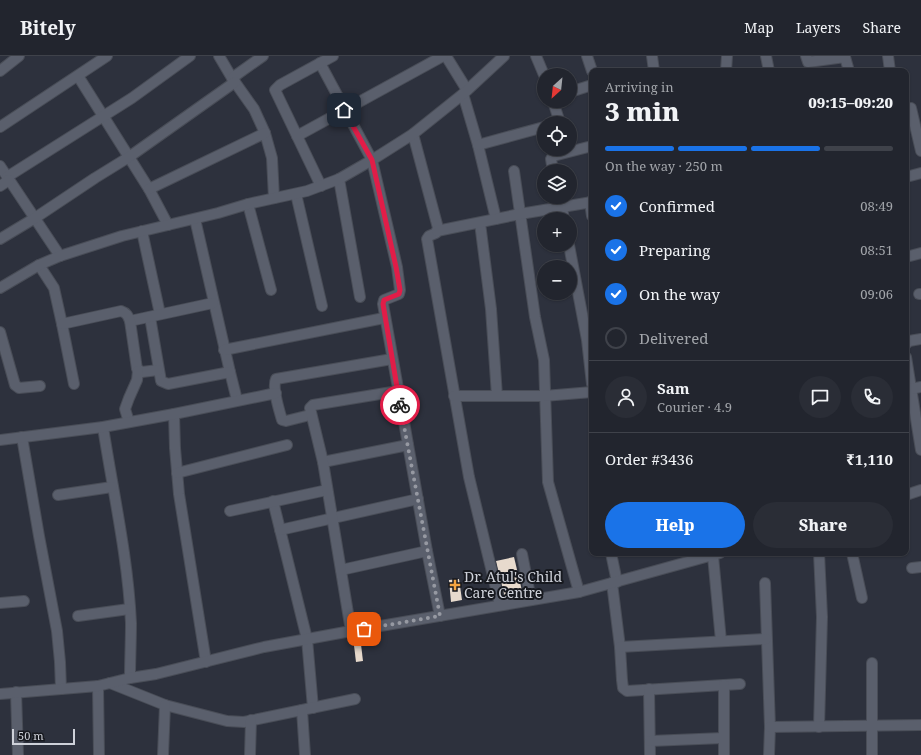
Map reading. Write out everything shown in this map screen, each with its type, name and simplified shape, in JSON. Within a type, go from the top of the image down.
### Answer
[{"type":"street","points":[[0,71],[19,56]]},
{"type":"street","points":[[5,181],[132,98],[190,56]]},
{"type":"street","points":[[220,56],[233,80],[254,109],[265,133],[273,165],[274,198]]},
{"type":"street","points":[[0,239],[129,157],[264,56]]},
{"type":"street","points":[[321,186],[275,93],[275,89],[280,84],[333,56]]},
{"type":"street","points":[[297,136],[445,56],[465,92],[496,218]]},
{"type":"street","points":[[0,288],[39,265],[60,256],[122,236],[194,219],[248,204],[296,194],[338,179],[372,160],[413,134],[465,92],[504,56]]},
{"type":"street","points":[[536,56],[541,68]]},
{"type":"street","points":[[587,56],[591,68]]},
{"type":"street","points":[[652,56],[654,68]]},
{"type":"street","points":[[726,68],[727,56]]},
{"type":"street","points":[[766,56],[768,68]]},
{"type":"street","points":[[808,63],[845,56],[848,68]]},
{"type":"street","points":[[888,56],[890,68]]},
{"type":"street","points":[[0,126],[78,76],[101,58]]},
{"type":"street","points":[[320,64],[372,160],[396,267],[400,290],[398,296],[383,301],[384,318],[440,616]]},
{"type":"street","points":[[78,76],[149,189],[168,225]]},
{"type":"street","points":[[577,90],[589,86]]},
{"type":"street","points":[[909,108],[921,105]]},
{"type":"street","points":[[909,111],[921,151]]},
{"type":"street","points":[[478,145],[537,128]]},
{"type":"street","points":[[149,189],[265,133]]},
{"type":"street","points":[[413,134],[438,231]]},
{"type":"street","points":[[577,148],[589,146]]},
{"type":"street","points":[[0,166],[5,181],[35,218],[60,256]]},
{"type":"street","points":[[514,170],[535,317],[544,360],[548,482],[579,592]]},
{"type":"street","points":[[909,176],[921,173]]},
{"type":"street","points":[[338,179],[360,297]]},
{"type":"street","points":[[296,194],[322,306]]},
{"type":"street","points":[[577,202],[589,202]]},
{"type":"street","points":[[248,204],[272,290]]},
{"type":"street","points":[[500,605],[478,517],[454,396],[427,239],[429,236],[438,231],[520,214],[554,204]]},
{"type":"street","points":[[194,219],[237,400]]},
{"type":"street","points":[[480,223],[491,309],[497,396]]},
{"type":"street","points":[[142,231],[155,315],[158,370],[161,381],[168,384],[230,372]]},
{"type":"street","points":[[570,252],[589,358]]},
{"type":"street","points":[[909,256],[921,254]]},
{"type":"street","points":[[39,265],[54,288],[74,384]]},
{"type":"street","points":[[130,321],[213,303]]},
{"type":"street","points":[[62,324],[121,312],[127,314],[130,321],[138,371],[137,380],[125,408],[129,422]]},
{"type":"street","points":[[224,350],[384,318]]},
{"type":"street","points":[[0,332],[15,385],[19,388],[40,386]]},
{"type":"street","points":[[909,341],[921,339]]},
{"type":"street","points":[[310,415],[283,421],[276,392],[275,381],[278,378],[392,358]]},
{"type":"street","points":[[138,371],[158,370]]},
{"type":"street","points":[[909,381],[919,431],[921,450]]},
{"type":"street","points":[[910,389],[921,386]]},
{"type":"street","points":[[351,631],[323,462],[310,415],[310,407],[313,405],[398,391]]},
{"type":"street","points":[[0,440],[102,427],[174,414],[276,392]]},
{"type":"street","points":[[454,396],[544,396],[589,392]]},
{"type":"street","points":[[174,414],[177,473],[182,512],[206,662]]},
{"type":"street","points":[[102,427],[122,541],[130,609],[130,678]]},
{"type":"street","points":[[22,436],[57,631],[61,688]]},
{"type":"street","points":[[177,473],[287,445]]},
{"type":"street","points":[[323,462],[408,445]]},
{"type":"street","points":[[58,495],[112,488]]},
{"type":"street","points":[[230,511],[327,490]]},
{"type":"street","points":[[909,494],[921,490]]},
{"type":"street","points":[[280,530],[418,500]]},
{"type":"street","points":[[274,501],[280,530],[297,592],[307,639],[313,708]]},
{"type":"street","points":[[341,570],[427,551]]},
{"type":"street","points":[[522,554],[531,600]]},
{"type":"street","points":[[611,556],[615,582],[623,688],[627,690],[740,684]]},
{"type":"street","points":[[0,694],[98,686],[110,682],[156,674],[264,647],[579,592],[709,556]]},
{"type":"street","points":[[716,556],[722,641]]},
{"type":"street","points":[[819,556],[822,609],[819,727]]},
{"type":"street","points":[[853,556],[862,598]]},
{"type":"street","points":[[765,583],[770,727],[769,755]]},
{"type":"street","points":[[0,603],[24,601]]},
{"type":"street","points":[[78,616],[130,609]]},
{"type":"street","points":[[620,646],[766,639]]},
{"type":"street","points":[[872,663],[872,755]]},
{"type":"street","points":[[110,682],[165,705],[227,720],[244,722],[355,699]]},
{"type":"street","points":[[724,685],[724,755]]},
{"type":"street","points":[[98,686],[99,755]]},
{"type":"street","points":[[649,689],[650,755]]},
{"type":"street","points":[[16,692],[18,755]]},
{"type":"street","points":[[163,755],[165,705]]},
{"type":"street","points":[[302,710],[305,755]]},
{"type":"street","points":[[250,755],[251,720]]},
{"type":"street","points":[[770,727],[921,725]]},
{"type":"street","points":[[650,741],[723,738]]},
{"type":"building","points":[[514,557],[523,595],[505,598],[496,561]]},
{"type":"building","points":[[459,579],[462,600],[451,602],[449,580]]},
{"type":"building","points":[[360,636],[363,661],[356,662],[353,637]]},
{"type":"way so far","points":[[364,629],[440,616],[400,405]]},
{"type":"place","name":"Dr. Atul's Child Care Centre","points":[[455,585]]},
{"type":"route","points":[[344,110],[372,160],[396,267],[400,290],[399,294],[398,296],[384,300],[383,304],[384,318],[388,332],[400,405]]}]
